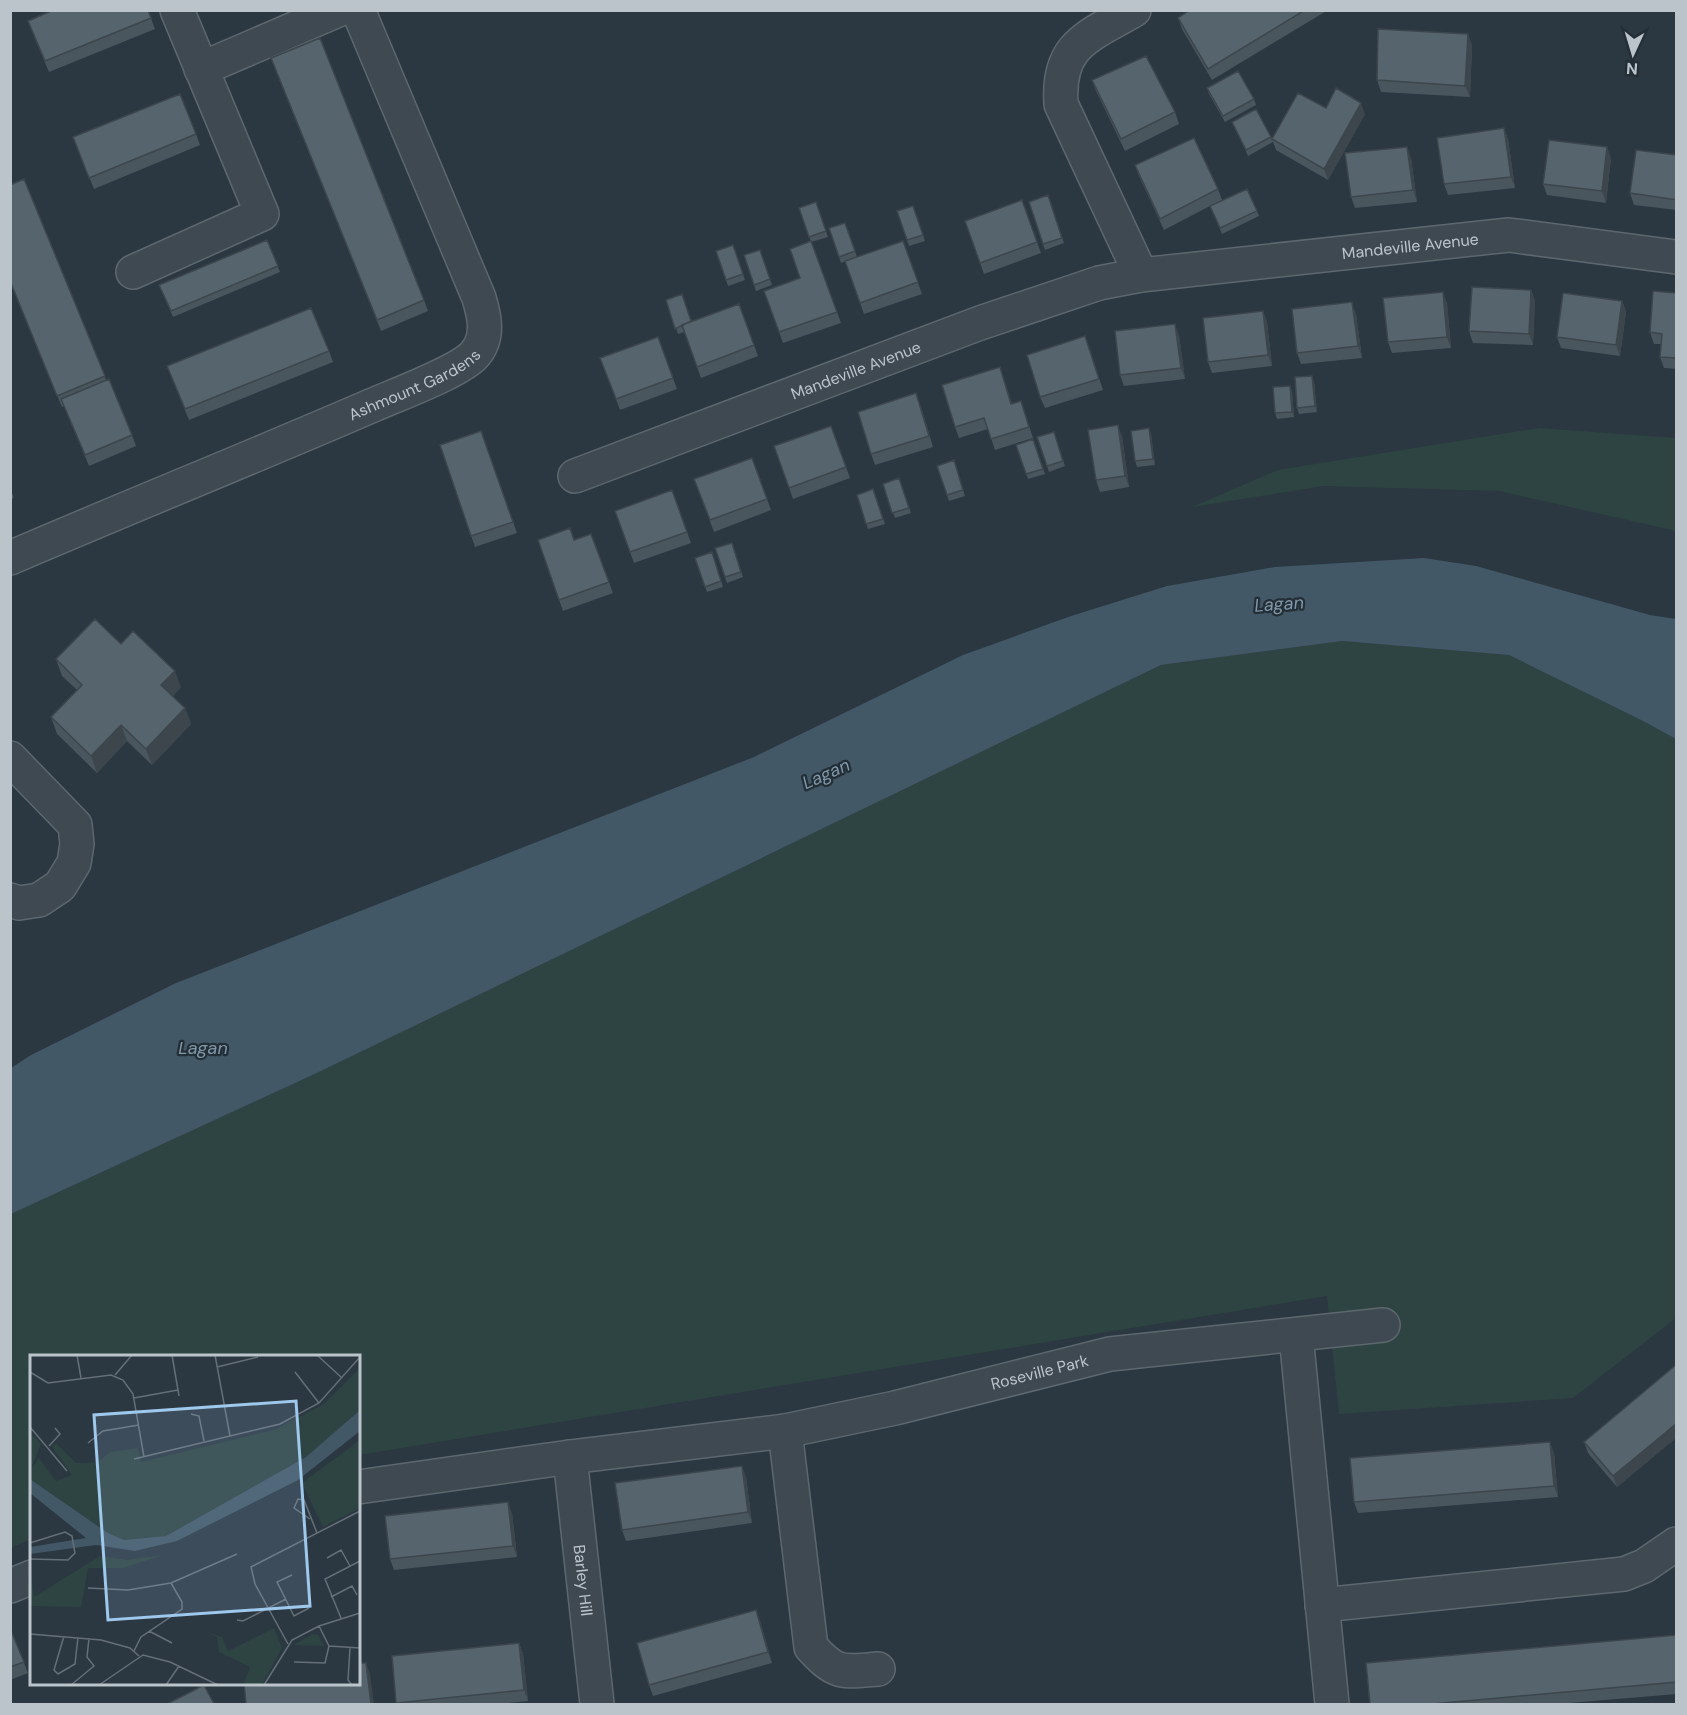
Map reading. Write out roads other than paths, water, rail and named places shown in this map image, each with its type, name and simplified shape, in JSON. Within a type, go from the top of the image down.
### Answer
[{"type":"street","points":[[133,272],[262,214],[177,10]]},
{"type":"street","points":[[201,69],[338,10]]},
{"type":"street","name":"Ashmount Gardens","points":[[10,558],[389,398],[451,371],[474,356],[483,340],[486,320],[479,298],[358,10]]},
{"type":"street","points":[[1134,10],[1089,36],[1072,50],[1063,66],[1059,83],[1061,104],[1141,275]]},
{"type":"street","name":"Mandeville Avenue","points":[[575,476],[980,323],[1099,283],[1141,275],[1509,235],[1677,257]]},
{"type":"street","points":[[10,758],[75,825],[77,844],[74,863],[60,886],[39,900],[19,903],[10,900]]},
{"type":"street","name":"Roseville Park","points":[[785,1431],[895,1408],[1110,1354],[1383,1325]]},
{"type":"street","points":[[1296,1335],[1332,1704]]},
{"type":"street","points":[[360,1487],[570,1457],[785,1431],[811,1647],[825,1663],[843,1672],[878,1669]]},
{"type":"street","name":"Barley Hill","points":[[570,1457],[597,1704]]},
{"type":"street","points":[[1322,1605],[1624,1574],[1644,1566],[1677,1544]]},
{"type":"street","points":[[10,1586],[30,1578]]},
{"type":"water","name":"Lagan","points":[[1424,558],[1476,566],[1650,615],[1676,619],[1676,739],[1509,655],[1342,641],[1161,665],[321,1071],[11,1214],[11,1068],[31,1055],[176,983],[754,757],[963,655],[1071,616],[1167,586],[1275,567]]}]
